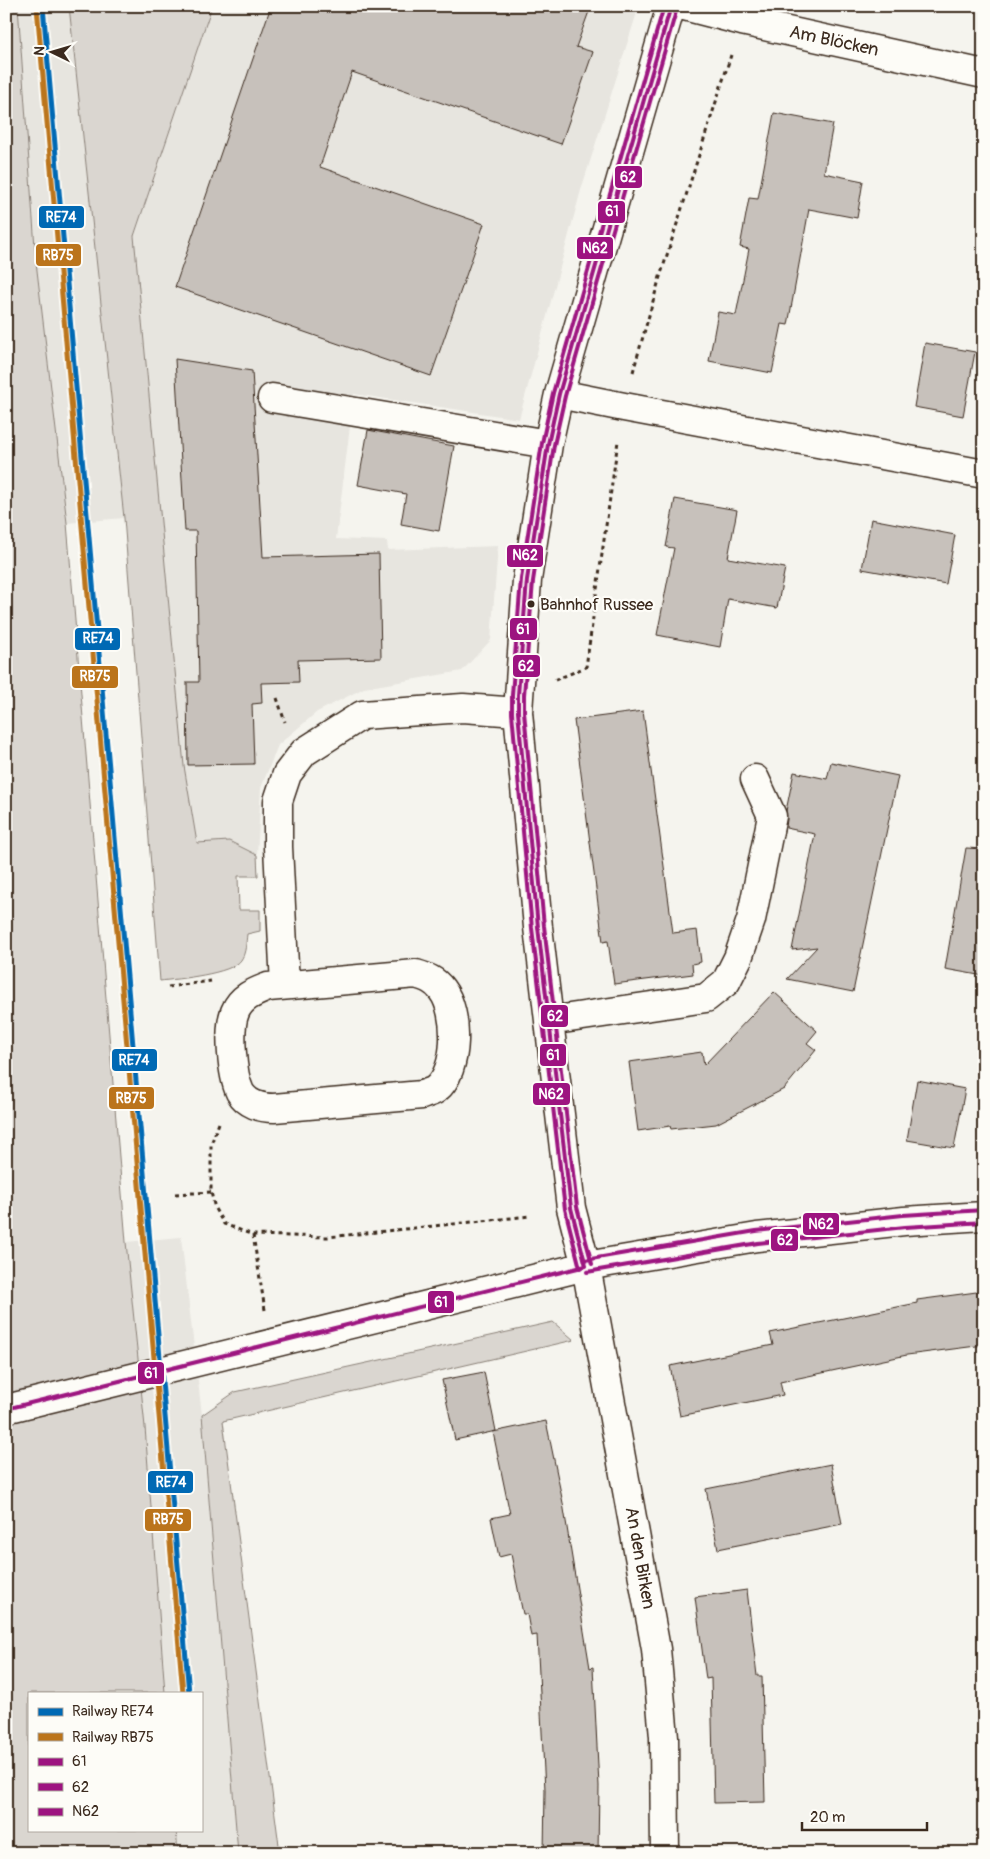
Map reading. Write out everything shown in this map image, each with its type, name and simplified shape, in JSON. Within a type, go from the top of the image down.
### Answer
[{"type":"street","name":"An den Birken","points":[[665,1853],[664,1737],[656,1649],[586,1266],[571,1208],[549,1021],[518,704],[527,580],[548,444],[559,394],[672,6]]},
{"type":"street","name":"Am Blöcken","points":[[684,6],[742,21],[984,74]]},
{"type":"street","points":[[559,394],[984,474]]},
{"type":"street","points":[[272,398],[548,444]]},
{"type":"street","points":[[285,986],[281,935],[278,801],[287,774],[304,752],[362,715],[518,704]]},
{"type":"street","points":[[549,1021],[706,998],[726,982],[738,958],[751,920],[772,816],[755,779]]},
{"type":"street","points":[[416,974],[432,980],[443,991],[454,1027],[452,1064],[445,1079],[436,1090],[422,1095],[260,1108],[241,1093],[235,1074],[232,1029],[235,1010],[250,993],[268,987],[285,986],[416,974]]},
{"type":"street","points":[[6,1408],[586,1266],[757,1237],[904,1221],[984,1216]]},
{"type":"path","points":[[518,704],[586,667],[624,407],[658,280],[742,21]]},
{"type":"path","points":[[168,987],[209,982]]},
{"type":"path","points":[[241,1093],[218,1124],[211,1144],[211,1192],[214,1209],[224,1224],[254,1235],[328,1237],[530,1216]]},
{"type":"path","points":[[175,1194],[211,1192]]},
{"type":"path","points":[[254,1235],[264,1306]]},
{"type":"shaded area","points":[[6,6],[18,6],[36,262],[67,523],[126,1242],[145,1427],[165,1692],[28,1692],[28,1832],[176,1832],[178,1853],[6,1853]]},
{"type":"shaded area","points":[[18,6],[69,6],[124,518],[67,523],[36,262]]},
{"type":"shaded area","points":[[69,6],[212,6],[134,236],[184,766],[197,843],[229,841],[257,855],[258,876],[238,876],[239,910],[260,910],[260,931],[247,934],[244,954],[236,965],[203,975],[160,981],[124,518]]},
{"type":"shaded area","points":[[212,6],[639,6],[581,190],[519,419],[354,394],[336,539],[387,541],[388,550],[498,546],[491,640],[462,671],[364,688],[317,712],[278,745],[261,788],[257,855],[229,841],[197,843],[184,766],[134,236]]},
{"type":"shaded area","points":[[181,1237],[202,1415],[238,1853],[178,1853],[176,1832],[202,1832],[202,1692],[165,1692],[145,1427],[126,1242]]},
{"type":"shaded area","points":[[553,1322],[574,1340],[223,1421],[280,1853],[238,1853],[202,1415],[235,1392]]},
{"type":"building","points":[[271,6],[591,6],[576,47],[593,52],[561,144],[352,72],[320,167],[484,224],[431,376],[175,287]]},
{"type":"building","points":[[774,113],[833,124],[824,173],[863,181],[857,218],[809,209],[788,325],[782,324],[772,373],[709,361],[718,312],[736,315],[749,249],[740,247],[749,198],[758,199]]},
{"type":"building","points":[[925,343],[975,352],[963,416],[914,407]]},
{"type":"building","points":[[175,359],[252,371],[263,557],[379,554],[381,658],[298,660],[299,682],[261,683],[262,703],[252,704],[254,764],[188,765],[187,682],[199,682],[196,531],[185,531]]},
{"type":"building","points":[[368,430],[454,446],[439,531],[401,524],[406,494],[358,485]]},
{"type":"building","points":[[675,499],[737,510],[728,558],[785,568],[777,608],[728,599],[720,647],[657,635],[674,548],[666,547]]},
{"type":"building","points":[[871,519],[955,535],[946,584],[862,569]]},
{"type":"building","points":[[643,711],[673,933],[697,930],[701,962],[692,964],[693,974],[614,984],[608,941],[603,942],[574,720]]},
{"type":"building","points":[[831,762],[898,776],[853,992],[787,979],[817,947],[792,950],[815,834],[786,828],[786,811],[794,772],[827,779]]},
{"type":"building","points":[[966,848],[984,849],[984,976],[945,969]]},
{"type":"building","points":[[774,992],[817,1031],[807,1043],[816,1050],[784,1089],[716,1124],[671,1129],[670,1126],[638,1131],[629,1062],[702,1052],[704,1065]]},
{"type":"building","points":[[917,1080],[965,1089],[954,1148],[907,1140]]},
{"type":"building","points":[[984,1291],[984,1345],[907,1355],[780,1382],[783,1395],[680,1416],[670,1366],[773,1345],[770,1333],[917,1303],[917,1300]]},
{"type":"building","points":[[484,1372],[496,1431],[455,1440],[442,1380]]},
{"type":"building","points":[[546,1421],[563,1503],[590,1668],[593,1667],[599,1786],[598,1853],[544,1853],[545,1790],[537,1635],[531,1636],[527,1614],[523,1614],[511,1554],[499,1557],[491,1518],[510,1514],[493,1432]]},
{"type":"building","points":[[831,1464],[842,1524],[718,1549],[706,1489]]},
{"type":"building","points":[[747,1590],[757,1676],[762,1676],[765,1802],[714,1803],[711,1678],[706,1679],[695,1597]]},
{"type":"rail line","name":"RE74","points":[[43,6],[189,1692]]},
{"type":"rail line","name":"RB75","points":[[37,7],[183,1692]]},
{"type":"transit line","name":"N62","points":[[580,1268],[565,1209],[532,928],[512,713],[512,695],[521,579],[542,443],[553,393],[664,6]]},
{"type":"transit line","name":"61","points":[[586,1266],[571,1208],[538,927],[518,695],[527,580],[548,444],[559,394],[671,6]]},
{"type":"transit line","name":"62","points":[[592,1264],[577,1207],[544,926],[524,695],[533,581],[554,445],[565,396],[677,8]]},
{"type":"transit line","name":"N62","points":[[585,1260],[756,1231],[903,1215],[984,1210]]},
{"type":"transit line","name":"62","points":[[587,1272],[758,1243],[905,1227],[984,1222]]},
{"type":"transit line","name":"61","points":[[6,1409],[586,1266]]},
{"type":"place","name":"Bahnhof Russee","points":[[531,604]]}]
